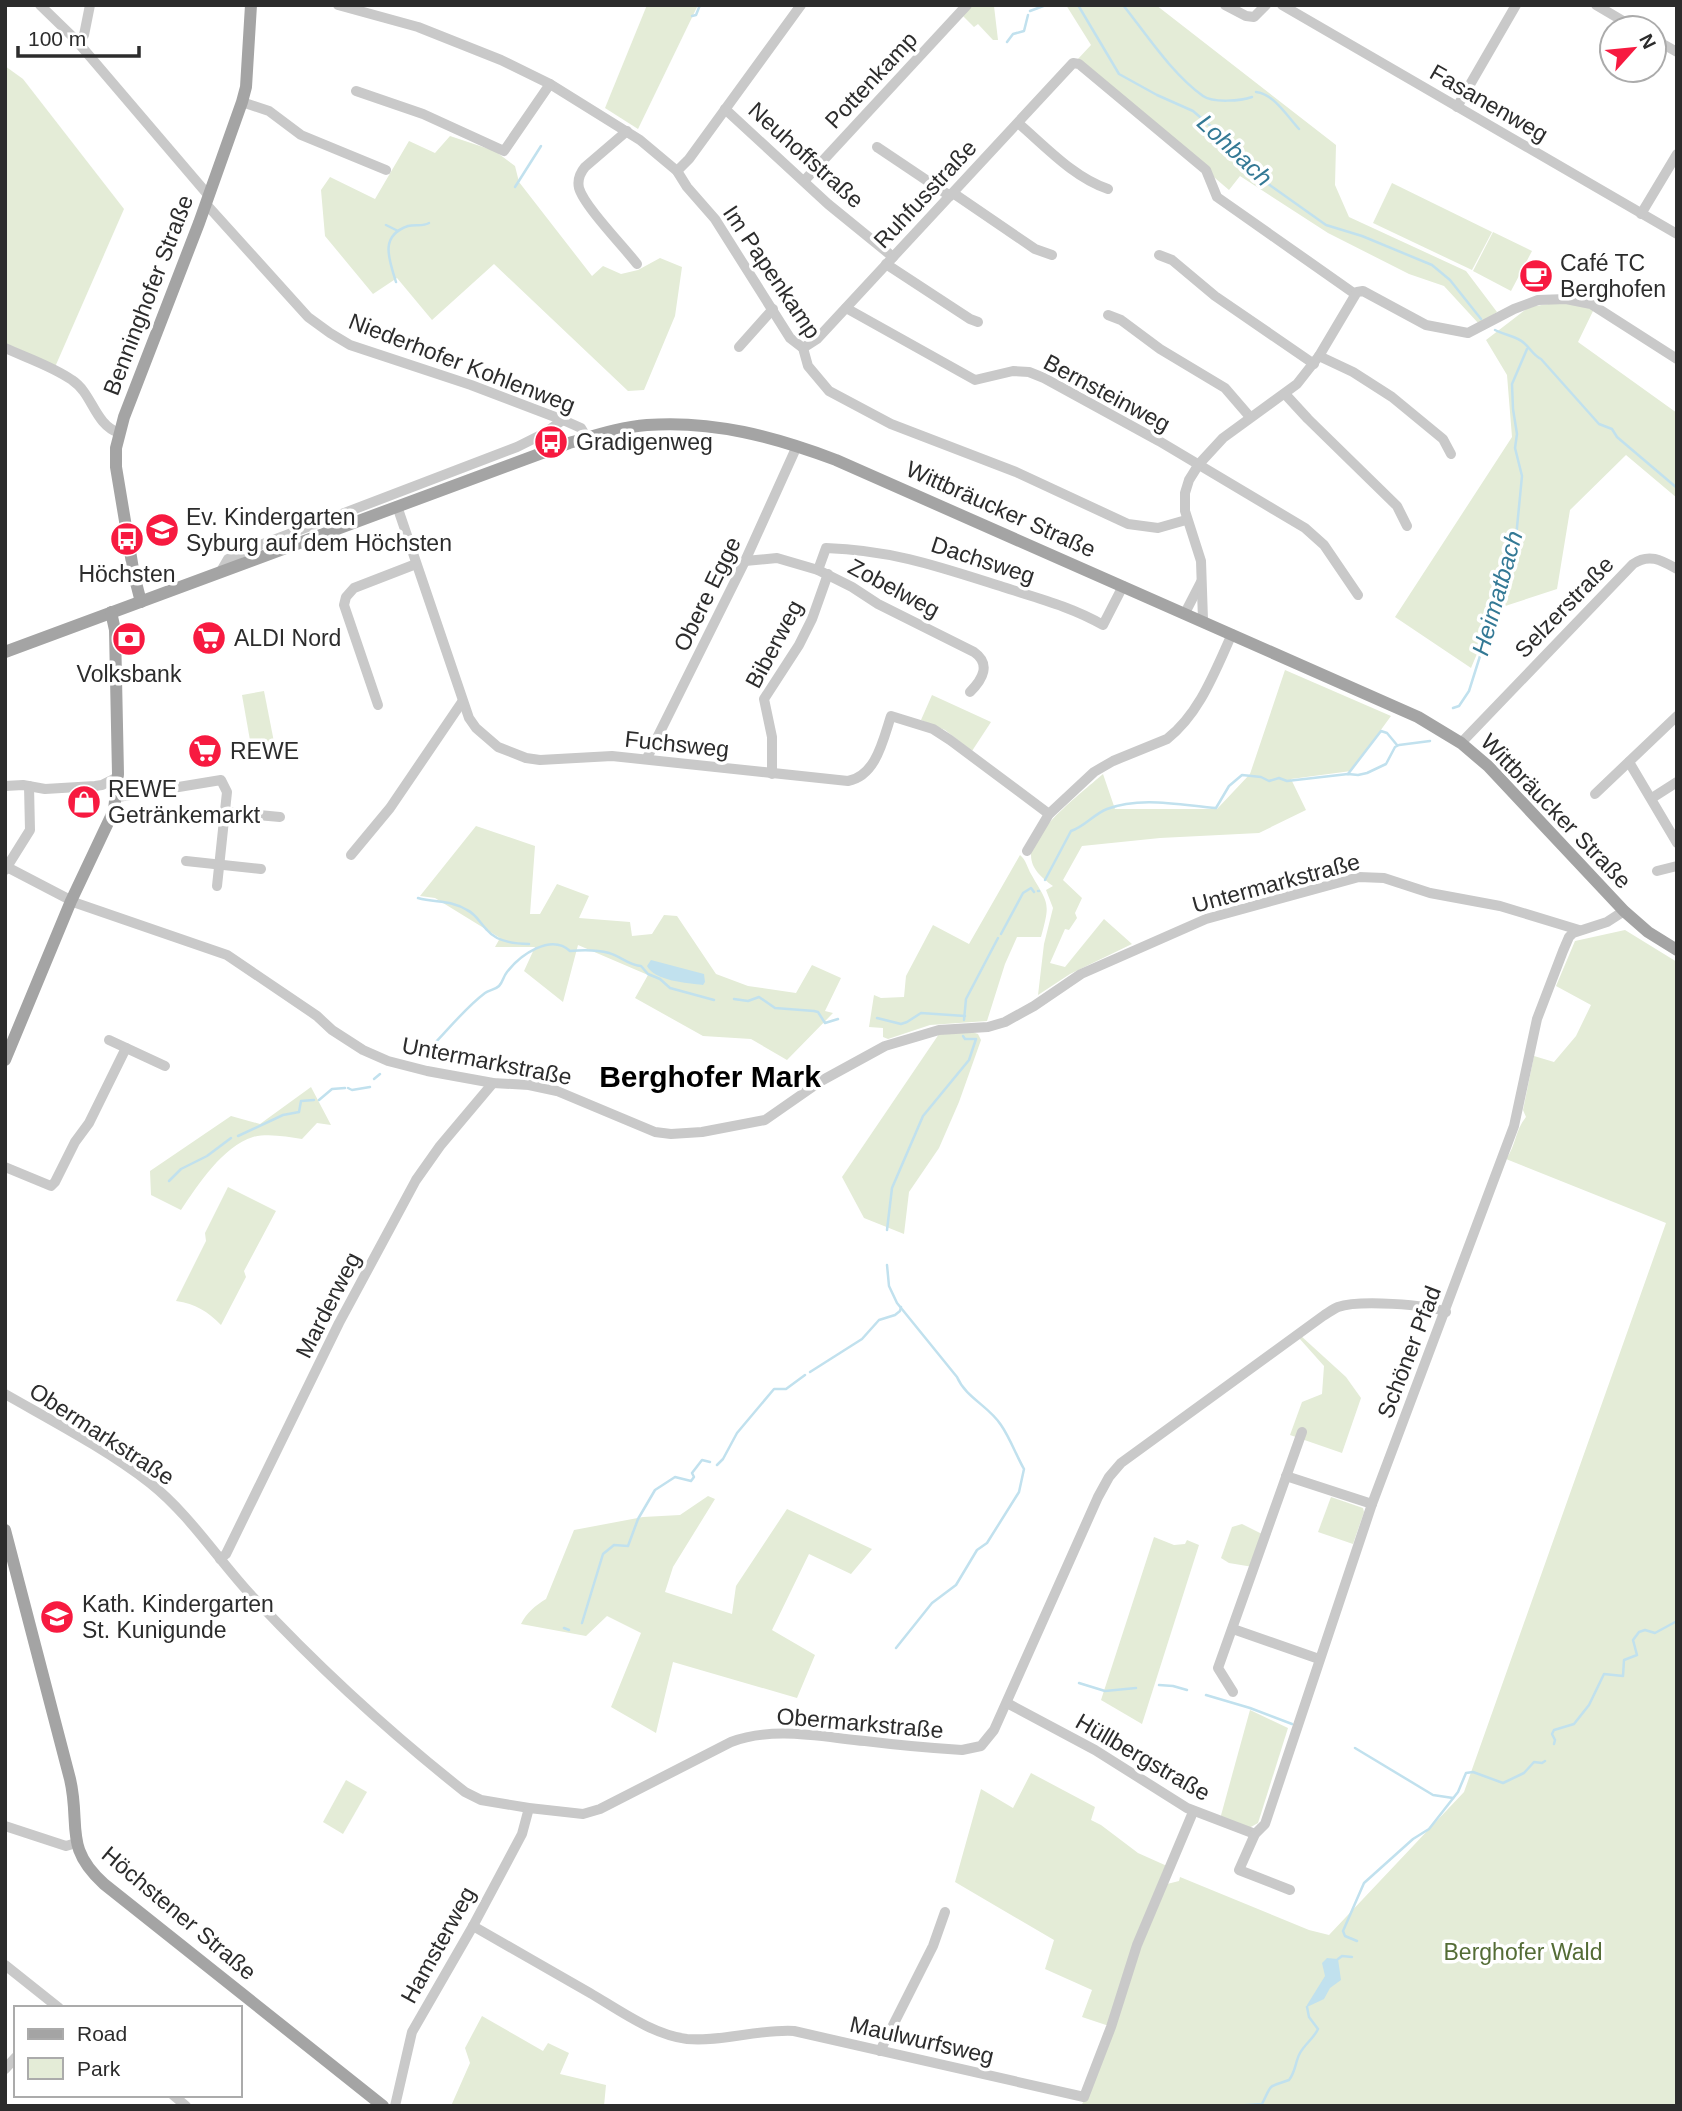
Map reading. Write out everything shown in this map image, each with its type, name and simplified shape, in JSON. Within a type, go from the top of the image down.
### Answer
[{"type":"main road","name":"Benninghofer Straße","points":[[141,602],[117,482],[119,433],[208,200],[242,102],[246,87],[251,5]]},
{"type":"main road","name":"Wittbräucker Straße","points":[[5,652],[587,438],[646,425],[691,424],[722,428],[797,446],[895,485],[1418,717],[1461,743],[1501,779],[1624,911],[1648,932],[1677,950]]},
{"type":"main road","points":[[5,1060],[71,901],[109,823],[118,797],[115,630],[111,612]]},
{"type":"main road","name":"Höchstener Straße","points":[[5,1530],[72,1786],[76,1808],[76,1843],[83,1861],[104,1884],[383,2106]]},
{"type":"street","name":"Niederhofer Kohlenweg","points":[[40,5],[78,43],[308,317],[350,345],[471,385],[559,418],[581,428],[587,438]]},
{"type":"street","points":[[78,43],[84,35],[90,5]]},
{"type":"street","name":"Im Papenkamp","points":[[338,5],[428,30],[492,56],[550,84],[627,131],[677,171],[715,219],[792,341],[803,348],[808,366],[829,391],[891,424],[1008,469],[1128,524],[1158,528],[1186,520]]},
{"type":"street","points":[[677,171],[689,159],[801,5]]},
{"type":"street","name":"Pottenkamp","points":[[804,181],[967,5]]},
{"type":"street","points":[[1225,5],[1246,16],[1254,17],[1266,5]]},
{"type":"street","name":"Fasanenweg","points":[[1282,5],[1677,234]]},
{"type":"street","points":[[1457,107],[1516,5]]},
{"type":"street","points":[[1596,5],[1611,14]]},
{"type":"street","name":"Ruhfusstraße","points":[[803,348],[817,339],[1073,63],[1086,70],[1206,170],[1217,197],[1355,294]]},
{"type":"street","points":[[356,91],[423,114],[503,151],[550,84]]},
{"type":"street","points":[[242,102],[269,111],[300,135],[386,170]]},
{"type":"street","name":"Neuhoffstraße","points":[[725,109],[890,261],[978,322]]},
{"type":"street","points":[[1018,123],[1096,186],[1108,189]]},
{"type":"street","points":[[627,131],[585,167],[580,174],[579,184],[586,201],[637,264]]},
{"type":"street","points":[[877,147],[1035,249],[1052,255]]},
{"type":"street","points":[[1641,214],[1677,154]]},
{"type":"street","points":[[1159,255],[1172,260],[1215,296],[1317,360],[1353,372],[1392,397],[1443,439],[1451,454]]},
{"type":"street","points":[[1203,620],[1200,556],[1186,520],[1185,494],[1189,480],[1199,464],[1223,438],[1285,394],[1317,360],[1355,294],[1363,291],[1426,325],[1468,333],[1538,300],[1566,299],[1591,304],[1677,359]]},
{"type":"street","name":"Bernsteinweg","points":[[846,307],[975,380],[1002,372],[1020,371],[1045,378],[1199,464],[1312,533],[1330,552],[1358,595]]},
{"type":"street","points":[[739,347],[773,309]]},
{"type":"street","points":[[1108,315],[1121,320],[1160,349],[1225,388],[1250,417]]},
{"type":"street","points":[[5,348],[73,380],[89,399],[104,426],[119,433]]},
{"type":"street","points":[[1285,394],[1396,506],[1407,526]]},
{"type":"street","name":"Wittbräucker Straße","points":[[221,571],[228,559],[250,549],[517,447],[543,434],[559,418]]},
{"type":"street","name":"Obere Egge","points":[[647,758],[745,561],[797,446]]},
{"type":"street","name":"Fuchsweg","points":[[397,506],[462,702],[469,718],[498,747],[518,756],[540,760],[612,756],[647,758],[848,782],[866,772],[878,751],[891,716],[933,729],[1049,814]]},
{"type":"street","name":"Dachsweg","points":[[823,572],[825,548],[894,554],[928,562],[1074,610],[1103,625],[1123,586]]},
{"type":"street","name":"Zobelweg","points":[[745,561],[778,558],[823,572],[878,604],[979,655],[984,662],[984,673],[980,682],[970,692]]},
{"type":"street","name":"Selzerstraße","points":[[1461,743],[1633,564],[1652,558],[1677,569]]},
{"type":"street","points":[[378,705],[344,605],[346,597],[355,588],[416,564]]},
{"type":"street","name":"Biberweg","points":[[772,774],[772,737],[764,699],[799,645],[812,619],[823,572]]},
{"type":"street","points":[[1185,613],[1203,578]]},
{"type":"street","points":[[1027,851],[1049,814],[1100,768],[1147,749],[1174,734],[1199,701],[1232,634]]},
{"type":"street","points":[[351,855],[390,808],[462,702]]},
{"type":"street","points":[[1595,794],[1677,716]]},
{"type":"street","points":[[1629,762],[1677,844]]},
{"type":"street","points":[[5,786],[45,789],[102,785],[118,777]]},
{"type":"street","points":[[118,797],[220,780],[227,792],[217,886]]},
{"type":"street","points":[[1652,798],[1677,782]]},
{"type":"street","points":[[6,867],[30,831],[29,786]]},
{"type":"street","points":[[225,812],[279,817]]},
{"type":"street","points":[[186,861],[261,869]]},
{"type":"street","points":[[1657,871],[1677,866]]},
{"type":"street","name":"Untermarkstraße","points":[[6,867],[71,901],[227,955],[317,1016],[332,1030],[363,1050],[388,1061],[493,1083],[530,1085],[557,1091],[663,1134],[702,1132],[756,1123],[775,1115],[821,1081],[885,1046],[939,1030],[988,1027],[1005,1022],[1081,974],[1206,919],[1359,877],[1384,878],[1430,892],[1500,906],[1579,930]]},
{"type":"street","points":[[1579,930],[1607,922],[1624,911]]},
{"type":"street","name":"Schöner Pfad","points":[[1255,1834],[1265,1824],[1372,1504],[1514,1126],[1537,1019],[1569,937],[1579,930]]},
{"type":"street","points":[[110,1040],[165,1066]]},
{"type":"street","points":[[5,1167],[51,1186],[75,1142],[89,1123],[126,1048]]},
{"type":"street","name":"Marderweg","points":[[220,1559],[226,1554],[339,1323],[416,1180],[440,1146],[493,1083]]},
{"type":"street","name":"Obermarkstraße","points":[[5,1394],[99,1449],[150,1483],[168,1499],[251,1594],[335,1680],[457,1786],[481,1800],[589,1814],[731,1742],[748,1737],[767,1734],[811,1735],[969,1750],[981,1746],[987,1741],[1007,1703],[1098,1497],[1109,1476],[1121,1463],[1339,1307],[1396,1304],[1436,1308],[1446,1312]]},
{"type":"street","points":[[1233,1692],[1218,1671],[1302,1432]]},
{"type":"street","points":[[1286,1476],[1372,1504]]},
{"type":"street","points":[[1233,1629],[1319,1659]]},
{"type":"street","name":"Hüllbergstraße","points":[[1007,1703],[1095,1750],[1193,1811],[1255,1834]]},
{"type":"street","name":"Hamsterweg","points":[[395,2106],[412,2032],[522,1834],[529,1808]]},
{"type":"street","name":"Maulwurfsweg","points":[[473,1926],[621,2011],[656,2030],[675,2036],[710,2039],[762,2031],[818,2035],[1084,2097],[1137,1945],[1193,1811]]},
{"type":"street","points":[[5,1826],[66,1846],[76,1843]]},
{"type":"street","points":[[1255,1834],[1240,1870],[1290,1890]]},
{"type":"street","points":[[880,2050],[933,1946],[945,1912]]},
{"type":"street","points":[[5,1965],[57,2006]]},
{"type":"green space","points":[[647,5],[698,5],[638,129],[605,108]]},
{"type":"green space","points":[[971,5],[994,6],[998,40],[993,40],[978,24],[974,27],[962,15]]},
{"type":"green space","points":[[1066,5],[1156,5],[1336,145],[1335,185],[1349,217],[1466,271],[1497,312],[1479,324],[1444,286],[1409,274],[1328,233],[1240,176],[1229,190],[1077,60],[1091,45]]},
{"type":"green space","points":[[5,66],[23,79],[124,209],[55,367],[5,344]]},
{"type":"green space","points":[[450,136],[495,151],[515,166],[519,182],[592,276],[603,266],[621,274],[638,270],[660,258],[682,267],[675,316],[644,390],[628,391],[494,264],[432,320],[397,278],[373,294],[325,236],[321,190],[330,177],[375,199],[409,141],[435,153]]},
{"type":"green space","points":[[1392,183],[1492,232],[1472,270],[1373,223]]},
{"type":"green space","points":[[1493,232],[1532,251],[1511,291],[1473,271]]},
{"type":"green space","points":[[1561,302],[1594,309],[1578,342],[1677,413],[1677,498],[1626,455],[1570,510],[1557,589],[1496,609],[1471,668],[1395,617],[1512,437],[1507,375],[1486,340],[1529,307]]},
{"type":"green space","points":[[1285,670],[1391,716],[1351,771],[1291,779],[1306,810],[1259,833],[1160,838],[1082,846],[1063,880],[1082,898],[1075,913],[1077,918],[1069,930],[1065,929],[1050,963],[1065,967],[1104,919],[1132,944],[1070,974],[1038,995],[1044,944],[1053,908],[1046,890],[1053,886],[1038,873],[1031,860],[1033,845],[1040,834],[1060,811],[1103,774],[1115,809],[1217,809],[1250,774]]},
{"type":"green space","points":[[264,691],[274,742],[251,746],[242,695]]},
{"type":"green space","points":[[932,695],[991,722],[972,751],[945,730],[921,720]]},
{"type":"green space","points":[[476,826],[535,846],[530,914],[540,914],[557,884],[589,896],[579,918],[630,922],[632,936],[652,934],[664,915],[677,916],[716,974],[748,986],[796,993],[812,965],[841,978],[825,1011],[833,1013],[787,1060],[751,1039],[703,1036],[635,998],[648,975],[578,945],[563,1002],[524,971],[535,947],[495,947],[500,938],[435,898],[420,896]]},
{"type":"green space","points":[[1020,855],[1044,898],[1046,916],[1041,937],[1017,937],[1005,964],[987,1021],[930,1025],[888,1039],[883,1037],[883,1028],[869,1027],[874,995],[881,998],[904,997],[906,976],[933,925],[969,944]]},
{"type":"green space","name":"Berghofer Wald","points":[[1625,930],[1677,962],[1677,2106],[1081,2106],[1140,1946],[1167,1884],[1179,1881],[1180,1877],[1309,1930],[1329,1935],[1464,1792],[1666,1223],[1506,1159],[1526,1117],[1523,1110],[1534,1056],[1554,1062],[1576,1036],[1591,1005],[1556,986],[1575,941]]},
{"type":"green space","points":[[939,1034],[978,1034],[981,1040],[939,1148],[909,1192],[904,1234],[864,1218],[842,1177]]},
{"type":"green space","points":[[311,1087],[331,1125],[317,1123],[302,1139],[265,1135],[242,1142],[212,1168],[181,1210],[151,1195],[150,1171],[231,1116],[260,1124]]},
{"type":"green space","points":[[228,1187],[276,1211],[244,1271],[246,1277],[221,1325],[201,1309],[176,1301],[206,1241],[205,1233]]},
{"type":"green space","points":[[1301,1336],[1346,1377],[1361,1398],[1342,1453],[1290,1435],[1302,1402],[1322,1394],[1324,1366],[1299,1338]]},
{"type":"green space","points":[[708,1496],[715,1499],[673,1567],[665,1592],[732,1614],[736,1586],[787,1509],[872,1549],[851,1574],[809,1554],[772,1630],[815,1655],[797,1698],[673,1662],[656,1733],[611,1707],[641,1633],[607,1616],[586,1636],[521,1624],[532,1610],[546,1599],[574,1530],[643,1517],[680,1515]]},
{"type":"green space","points":[[1331,1497],[1363,1508],[1353,1544],[1318,1532]]},
{"type":"green space","points":[[1242,1524],[1262,1534],[1253,1567],[1229,1563],[1221,1558],[1232,1527]]},
{"type":"green space","points":[[1154,1537],[1174,1545],[1185,1544],[1187,1540],[1199,1545],[1142,1724],[1101,1700]]},
{"type":"green space","points":[[1250,1710],[1288,1728],[1258,1823],[1249,1828],[1220,1819]]},
{"type":"green space","points":[[1031,1773],[1095,1807],[1091,1820],[1138,1853],[1167,1866],[1109,2026],[1082,2017],[1092,1990],[1045,1969],[1054,1940],[955,1882],[981,1789],[1013,1808]]},
{"type":"green space","points":[[346,1780],[367,1792],[343,1834],[323,1822]]},
{"type":"green space","points":[[482,2016],[543,2051],[548,2043],[569,2053],[560,2074],[606,2085],[604,2106],[451,2106],[470,2063],[465,2048]]},
{"type":"water","points":[[651,960],[704,974],[705,982],[703,985],[664,978],[647,966]]},
{"type":"water","points":[[1327,1958],[1338,1959],[1341,1980],[1330,1988],[1324,1999],[1307,2007],[1325,1976],[1322,1963]]},
{"type":"waterway","points":[[692,16],[696,15],[700,5]]},
{"type":"waterway","points":[[1030,11],[1046,5]]},
{"type":"waterway","name":"Lohbach","points":[[1078,5],[1119,74],[1193,111],[1235,147],[1257,176],[1326,225],[1362,236],[1432,265],[1450,280],[1481,319]]},
{"type":"waterway","points":[[1123,5],[1170,65],[1203,96],[1227,101],[1252,97]]},
{"type":"waterway","points":[[1007,42],[1013,34],[1024,31],[1028,15]]},
{"type":"waterway","points":[[1256,92],[1274,101],[1299,129]]},
{"type":"waterway","points":[[515,187],[541,146]]},
{"type":"waterway","points":[[396,282],[388,249],[393,236],[408,226],[429,223]]},
{"type":"waterway","points":[[386,225],[398,231]]},
{"type":"waterway","name":"Lohbach","points":[[1495,330],[1524,343],[1599,424],[1612,429],[1617,437],[1677,488]]},
{"type":"waterway","name":"Heimatbach","points":[[1453,708],[1459,706],[1469,691],[1509,577],[1515,548],[1522,476],[1515,448],[1517,434],[1512,384],[1527,349]]},
{"type":"waterway","points":[[1348,774],[1381,731],[1387,733],[1397,745]]},
{"type":"waterway","name":"Heimatbach","points":[[1045,880],[1071,831],[1107,809],[1147,802],[1216,808],[1229,786],[1242,775],[1261,777],[1269,781],[1279,778],[1287,781],[1358,775],[1386,764],[1395,747],[1399,745],[1430,741]]},
{"type":"waterway","name":"Heimatbach","points":[[1001,934],[1023,893],[1031,888],[1034,892]]},
{"type":"waterway","points":[[418,898],[461,907],[473,914],[487,930],[501,940],[529,944]]},
{"type":"waterway","name":"Heimatbach","points":[[964,1020],[966,999],[998,938]]},
{"type":"waterway","name":"Heimatbach","points":[[421,1052],[431,1047],[478,999],[499,986],[507,972],[520,959],[545,945],[554,944],[570,951],[609,953],[641,966],[648,974],[660,979],[670,988],[714,1000]]},
{"type":"waterway","name":"Heimatbach","points":[[734,999],[748,1001],[759,997],[775,1008],[818,1012],[825,1023],[838,1019]]},
{"type":"waterway","name":"Heimatbach","points":[[877,1018],[901,1024],[921,1013],[965,1016]]},
{"type":"waterway","points":[[887,1230],[892,1188],[923,1116],[969,1060],[976,1039],[965,1039],[963,1036]]},
{"type":"waterway","name":"Heimatbach","points":[[374,1079],[380,1074]]},
{"type":"waterway","name":"Heimatbach","points":[[348,1088],[352,1090],[370,1087]]},
{"type":"waterway","name":"Heimatbach","points":[[319,1100],[332,1089],[345,1088]]},
{"type":"waterway","name":"Heimatbach","points":[[238,1136],[283,1115],[299,1112],[301,1101],[314,1100]]},
{"type":"waterway","name":"Heimatbach","points":[[169,1181],[181,1169],[207,1156],[231,1138]]},
{"type":"waterway","points":[[887,1265],[889,1286],[897,1303],[966,1391],[996,1418],[1024,1469],[1019,1492],[987,1543],[977,1550],[956,1585],[932,1603],[896,1648]]},
{"type":"waterway","points":[[810,1372],[862,1339],[879,1320],[895,1315],[901,1307]]},
{"type":"waterway","points":[[717,1465],[737,1433],[774,1389],[786,1389],[805,1375]]},
{"type":"waterway","points":[[582,1623],[603,1554],[614,1545],[628,1546],[638,1519],[655,1490],[675,1477],[691,1481],[694,1477],[692,1473],[702,1460],[710,1462]]},
{"type":"waterway","name":"Lohbach","points":[[1554,1744],[1554,1730],[1574,1724],[1589,1705],[1604,1674],[1623,1676],[1624,1660],[1637,1655],[1633,1640],[1639,1632],[1645,1630],[1655,1633],[1677,1621]]},
{"type":"waterway","points":[[564,1628],[569,1630]]},
{"type":"waterway","points":[[1079,1683],[1105,1691],[1136,1688]]},
{"type":"waterway","points":[[1159,1685],[1187,1690]]},
{"type":"waterway","points":[[1206,1695],[1292,1724]]},
{"type":"waterway","points":[[1355,1748],[1433,1795],[1453,1798]]},
{"type":"waterway","name":"Lohbach","points":[[1357,1941],[1345,1936],[1343,1931],[1364,1883],[1413,1839],[1429,1829],[1458,1792],[1466,1773],[1473,1772],[1503,1783],[1524,1773],[1534,1762],[1545,1761]]},
{"type":"waterway","name":"Lohbach","points":[[1338,1959],[1342,1956],[1352,1957]]},
{"type":"waterway","name":"Lohbach","points":[[1233,2106],[1262,2104],[1271,2087],[1289,2080],[1300,2053],[1318,2029],[1309,2017],[1307,2007]]},
{"type":"place","name":"Café TC Berghofen","points":[[1536,276]]},
{"type":"place","name":"Gradigenweg","points":[[551,442]]},
{"type":"place","name":"Ev. Kindergarten Syburg auf dem Höchsten","points":[[162,530]]},
{"type":"place","name":"Höchsten","points":[[127,539]]},
{"type":"place","name":"ALDI Nord","points":[[209,638]]},
{"type":"place","name":"Volksbank","points":[[129,639]]},
{"type":"place","name":"REWE","points":[[205,751]]},
{"type":"place","name":"REWE Getränkemarkt","points":[[84,802]]},
{"type":"place","name":"Kath. Kindergarten St. Kunigunde","points":[[57,1617]]},
{"type":"district","name":"Berghofer Mark","points":[[710,1076]]}]
